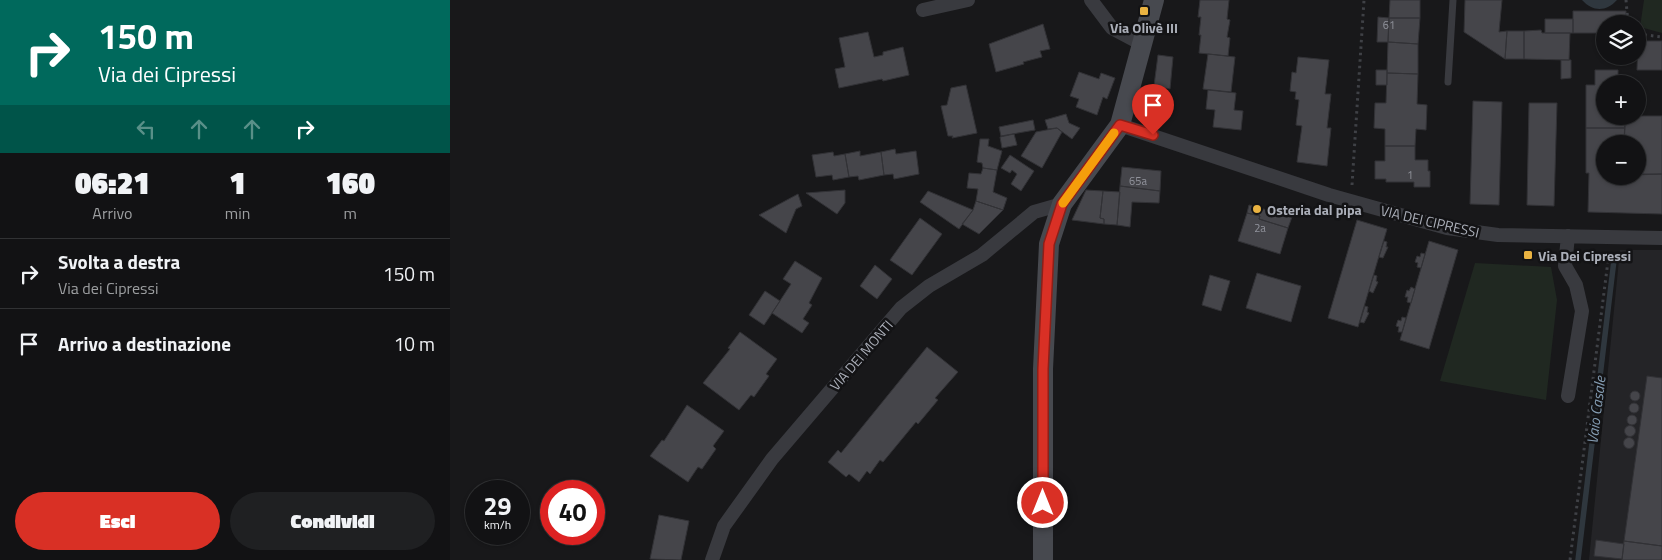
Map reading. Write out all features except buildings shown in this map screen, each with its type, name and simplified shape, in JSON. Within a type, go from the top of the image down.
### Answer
[{"type":"street","points":[[923,10],[968,0]]},
{"type":"street","points":[[1091,0],[1112,28],[1142,44]]},
{"type":"street","points":[[1042,560],[1043,369],[1049,244],[1062,204],[1120,125],[1154,0]]},
{"type":"street","name":"VIA DEI CIPRESSI","points":[[1120,125],[1329,195],[1448,228],[1489,234],[1662,238]]},
{"type":"street","name":"VIA DEI MONTI","points":[[712,560],[724,526],[772,458],[901,308],[929,286],[982,255],[1034,212],[1062,204]]},
{"type":"street","points":[[1568,236],[1565,266],[1576,285],[1582,311],[1568,396]]},
{"type":"lane","points":[[1448,82],[1453,0]]},
{"type":"path","points":[[1352,193],[1364,0]]},
{"type":"path","points":[[1626,0],[1627,15]]},
{"type":"path","points":[[1646,35],[1662,37]]},
{"type":"path","points":[[1570,560],[1609,252]]},
{"type":"shaded area","points":[[1582,0],[1617,0],[1608,7],[1600,9],[1591,7]]},
{"type":"shaded area","points":[[1644,0],[1662,0],[1662,33],[1646,29],[1646,15],[1642,15]]},
{"type":"shaded area","points":[[1620,250],[1662,250],[1662,560],[1589,560]]},
{"type":"shaded area","points":[[1475,263],[1551,267],[1557,300],[1546,400],[1440,381]]},
{"type":"waterway","name":"Vaio Casale","points":[[1578,560],[1614,260]]},
{"type":"slow traffic","points":[[1063,203],[1114,133]]},
{"type":"place","name":"Via Olivè III","points":[[1144,11]]},
{"type":"place","name":"Osteria dal pipa","points":[[1257,209]]},
{"type":"place","name":"Via Dei Cipressi","points":[[1528,255]]},
{"type":"route","points":[[1043,503],[1043,369],[1049,244],[1062,204],[1120,125],[1153,135]]}]
